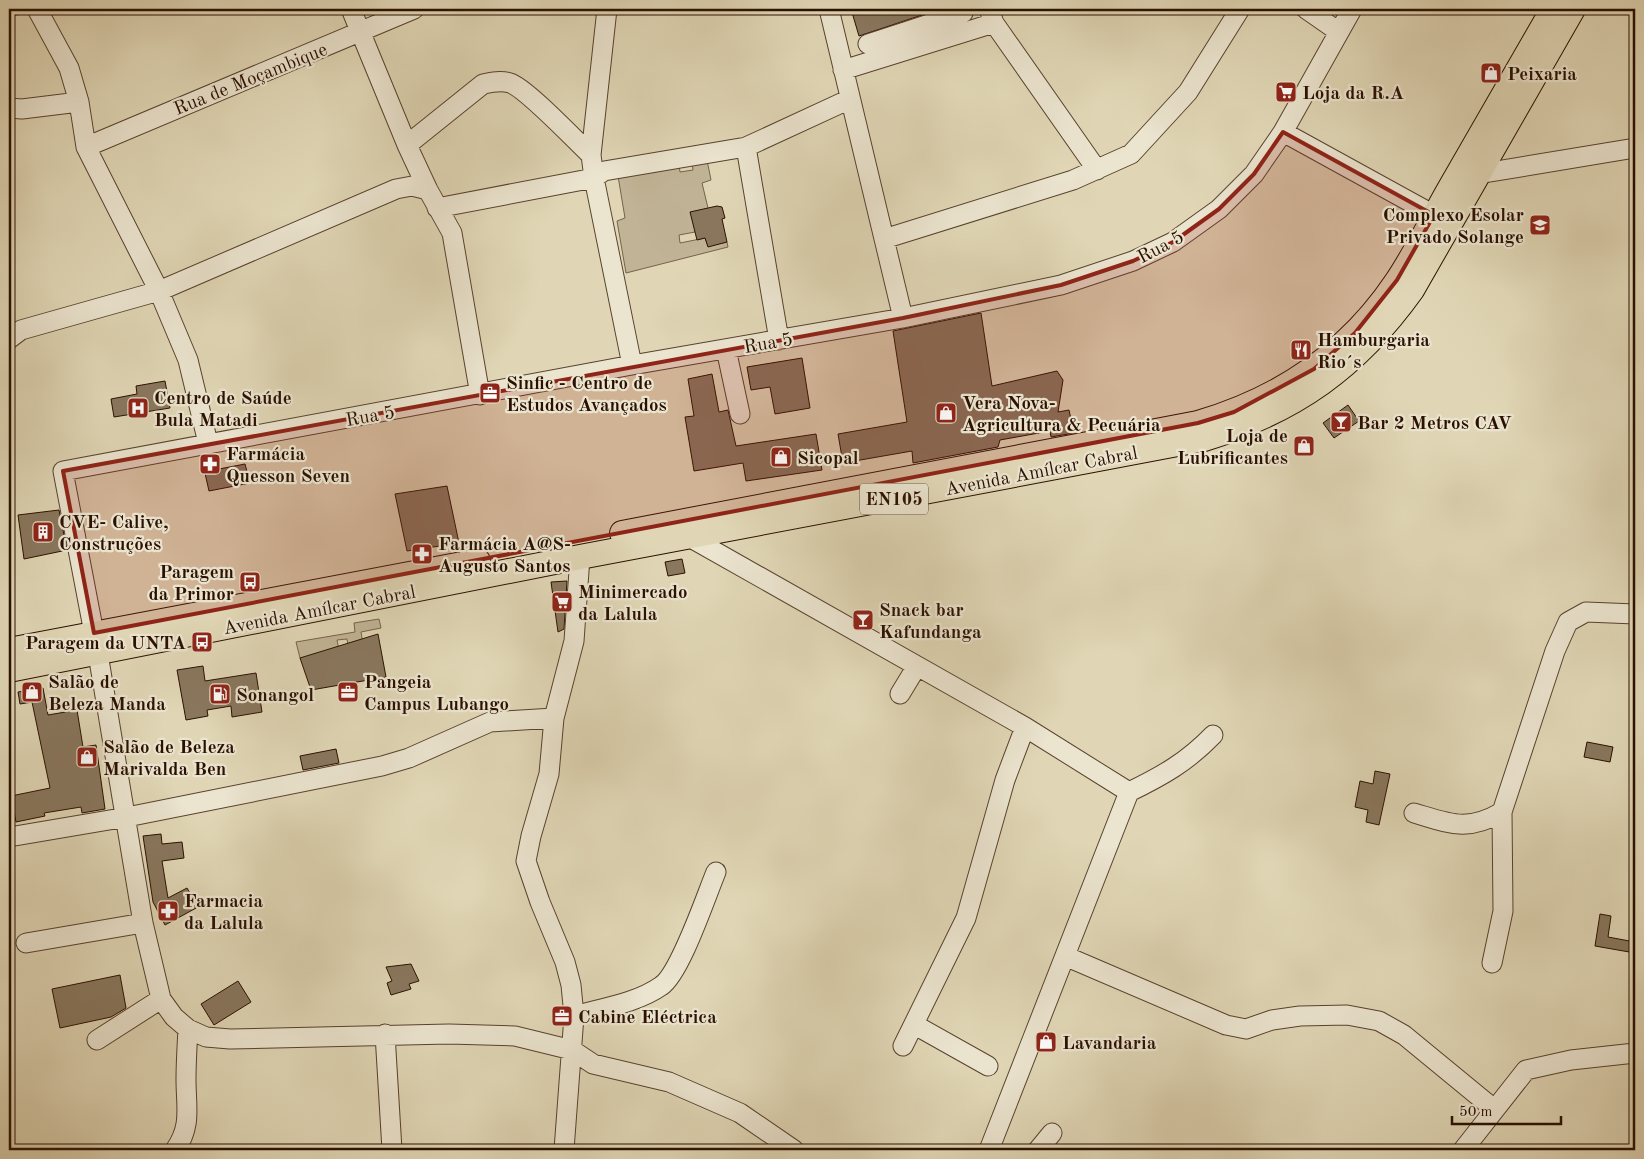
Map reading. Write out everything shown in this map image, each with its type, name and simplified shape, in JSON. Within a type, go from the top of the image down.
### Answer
[{"type":"main road","name":"Avenida Amílcar Cabral","points":[[9,670],[96,643],[1198,423],[1234,412],[1288,386],[1314,370],[1355,333],[1397,280],[1553,9]]},
{"type":"main road","name":"Avenida Amílcar Cabral","points":[[9,650],[96,643],[690,538],[1204,439],[1264,418],[1323,383],[1374,339],[1412,290],[1573,9]]},
{"type":"street","points":[[37,9],[69,68],[79,102],[86,147],[188,360],[208,443]]},
{"type":"street","points":[[351,9],[407,145],[437,208],[452,233],[480,395]]},
{"type":"street","name":"Rua de Moçambique","points":[[86,147],[414,9]]},
{"type":"street","points":[[607,9],[591,155],[632,365]]},
{"type":"street","points":[[829,9],[904,318]]},
{"type":"street","points":[[868,44],[963,13],[962,9]]},
{"type":"street","points":[[884,239],[1073,180],[1131,154],[1188,92],[1240,9]]},
{"type":"street","points":[[1306,9],[1339,32]]},
{"type":"street","name":"Rua 5","points":[[66,467],[480,395],[632,365],[904,318],[1061,285],[1133,261],[1172,242],[1219,209],[1254,174],[1283,132],[1352,9]]},
{"type":"street","points":[[843,70],[991,16],[1097,170]]},
{"type":"street","points":[[407,145],[483,84],[497,81],[511,83],[524,92],[591,155]]},
{"type":"street","points":[[437,208],[594,178],[604,172],[746,147],[850,99]]},
{"type":"street","points":[[9,108],[22,109],[79,102]]},
{"type":"street","points":[[1283,132],[1434,215]]},
{"type":"street","points":[[746,147],[779,340]]},
{"type":"street","points":[[1478,174],[1635,148]]},
{"type":"street","points":[[9,340],[22,330],[160,300],[396,189],[412,186],[428,190]]},
{"type":"street","points":[[160,300],[200,438],[66,467],[127,817],[143,922],[161,999],[174,1017],[188,1029],[206,1037],[230,1039],[384,1034],[515,1036],[572,1050],[593,1064],[669,1082],[740,1113],[794,1150]]},
{"type":"street","points":[[726,349],[740,414]]},
{"type":"street","points":[[690,538],[1025,727],[1129,792]]},
{"type":"street","points":[[564,1150],[574,1016],[571,985],[565,962],[540,902],[526,861],[530,836],[549,774],[554,718],[574,641],[580,557]]},
{"type":"street","points":[[1492,963],[1504,911],[1502,812],[1542,687],[1568,622],[1586,612],[1635,614]]},
{"type":"street","points":[[900,694],[917,666]]},
{"type":"street","points":[[9,837],[127,817],[382,766],[409,758],[490,722],[554,718]]},
{"type":"street","points":[[903,1046],[966,918],[1005,780],[1025,727]]},
{"type":"street","points":[[989,1150],[1129,792],[1162,776],[1193,756],[1213,735]]},
{"type":"street","points":[[1414,813],[1446,823],[1466,825],[1483,823],[1502,812]]},
{"type":"street","points":[[574,1016],[647,995],[664,985],[676,966],[716,872]]},
{"type":"street","points":[[26,944],[143,922]]},
{"type":"street","points":[[1065,956],[1226,1024],[1246,1028],[1272,1020],[1300,1016],[1347,1016],[1379,1021],[1404,1035],[1494,1109]]},
{"type":"street","points":[[97,1040],[161,999]]},
{"type":"street","points":[[914,1025],[988,1066]]},
{"type":"street","points":[[175,1150],[186,1128],[189,1115],[186,1080],[188,1029]]},
{"type":"street","points":[[384,1034],[392,1150]]},
{"type":"street","points":[[1463,1150],[1526,1070],[1571,1060],[1635,1053]]},
{"type":"street","points":[[1038,1150],[1052,1133]]},
{"type":"highlighted area","points":[[1283,132],[1434,215],[1397,280],[1355,333],[1314,369],[1234,412],[1198,423],[94,633],[63,471],[903,318],[1061,285],[1133,261],[1173,242],[1219,209],[1254,174]]},
{"type":"shaded area","points":[[707,160],[711,180],[702,183],[708,208],[695,232],[679,235],[680,243],[705,238],[708,246],[727,242],[728,247],[626,273],[617,221],[625,218],[618,176],[679,165],[680,172],[693,170],[692,163]]},
{"type":"shaded area","points":[[379,619],[381,628],[361,632],[363,644],[348,646],[347,639],[337,640],[340,655],[300,658],[296,642],[355,632],[354,623]]},
{"type":"building","points":[[851,9],[940,9],[859,36]]},
{"type":"building","points":[[717,206],[722,207],[725,218],[722,219],[727,242],[708,247],[705,238],[697,240],[690,212]]},
{"type":"building","name":"Vera Nova- Agricultura & Pecuária","points":[[981,313],[992,386],[1057,371],[1063,380],[1058,412],[1069,410],[1074,433],[1051,437],[1050,431],[1000,440],[998,447],[913,463],[912,451],[843,463],[838,434],[907,422],[893,331]]},
{"type":"building","points":[[802,358],[810,408],[775,414],[770,387],[751,390],[747,367]]},
{"type":"building","points":[[712,374],[719,412],[728,410],[736,446],[816,434],[822,470],[746,481],[743,463],[694,471],[685,417],[694,416],[688,379]]},
{"type":"building","points":[[165,381],[170,408],[114,417],[111,399],[137,394],[136,386]]},
{"type":"building","name":"Bar 2 Metros CAV","points":[[1348,405],[1359,421],[1334,438],[1323,423]]},
{"type":"building","points":[[217,457],[219,469],[245,464],[250,483],[209,491],[202,460]]},
{"type":"building","points":[[447,486],[459,543],[407,551],[395,494]]},
{"type":"building","name":"CVE- Calive, Construções","points":[[59,510],[67,550],[24,559],[18,515]]},
{"type":"building","points":[[682,559],[685,573],[668,576],[665,562]]},
{"type":"building","name":"Minimercado da Lalula","points":[[567,581],[564,629],[558,632],[551,582]]},
{"type":"building","points":[[378,634],[386,677],[311,690],[300,658]]},
{"type":"building","points":[[203,666],[205,681],[256,673],[262,712],[232,717],[231,706],[207,710],[208,716],[186,720],[177,670]]},
{"type":"building","points":[[43,688],[48,715],[77,710],[83,747],[96,745],[105,809],[82,813],[81,807],[44,813],[45,816],[16,822],[11,796],[50,788],[32,702],[20,704],[18,692]]},
{"type":"building","points":[[1587,742],[1613,747],[1610,762],[1584,757]]},
{"type":"building","points":[[336,749],[339,763],[303,770],[300,756]]},
{"type":"building","points":[[1375,771],[1390,774],[1379,825],[1366,822],[1368,810],[1355,807],[1360,781],[1373,784]]},
{"type":"building","points":[[161,834],[162,844],[182,842],[184,858],[162,861],[168,898],[187,888],[198,907],[165,925],[153,902],[143,836]]},
{"type":"building","points":[[1600,914],[1611,916],[1608,937],[1635,942],[1635,953],[1595,946]]},
{"type":"building","points":[[411,964],[419,981],[409,984],[411,989],[391,995],[387,983],[392,981],[386,967]]},
{"type":"building","points":[[120,975],[126,1008],[111,1017],[60,1028],[52,989]]},
{"type":"building","points":[[238,981],[251,1002],[214,1025],[201,1004]]},
{"type":"waterway","points":[[45,10],[63,9]]},
{"type":"waterway","points":[[9,14],[34,11]]},
{"type":"place","name":"Peixaria","points":[[1491,73]]},
{"type":"place","name":"Loja da R.A","points":[[1286,92]]},
{"type":"place","name":"Complexo Esolar Privado Solange","points":[[1540,225]]},
{"type":"place","name":"Hamburgaria Rio´s","points":[[1301,350]]},
{"type":"place","name":"Sinfic - Centro de Estudos Avançados","points":[[490,393]]},
{"type":"place","name":"Centro de Saúde Bula Matadi","points":[[138,408]]},
{"type":"place","name":"Vera Nova- Agricultura & Pecuária","points":[[946,413]]},
{"type":"place","name":"Bar 2 Metros CAV","points":[[1341,422]]},
{"type":"place","name":"Loja de Lubrificantes","points":[[1304,446]]},
{"type":"place","name":"Sicopal","points":[[781,457]]},
{"type":"place","name":"Farmácia Quesson Seven","points":[[210,464]]},
{"type":"place","name":"CVE- Calive, Construções","points":[[43,532]]},
{"type":"place","name":"Farmácia A@S- Augusto Santos","points":[[422,554]]},
{"type":"place","name":"Paragem da Primor","points":[[250,582]]},
{"type":"place","name":"Minimercado da Lalula","points":[[562,602]]},
{"type":"place","name":"Snack bar Kafundanga","points":[[863,620]]},
{"type":"place","name":"Paragem da UNTA","points":[[202,642]]},
{"type":"place","name":"Salão de Beleza Manda","points":[[32,692]]},
{"type":"place","name":"Pangeia Campus Lubango","points":[[348,692]]},
{"type":"place","name":"Sonangol","points":[[220,694]]},
{"type":"place","name":"Salão de Beleza Marivalda Ben","points":[[87,757]]},
{"type":"place","name":"Farmacia da Lalula","points":[[168,911]]},
{"type":"place","name":"Cabine Eléctrica","points":[[562,1016]]},
{"type":"place","name":"Lavandaria","points":[[1046,1042]]}]
